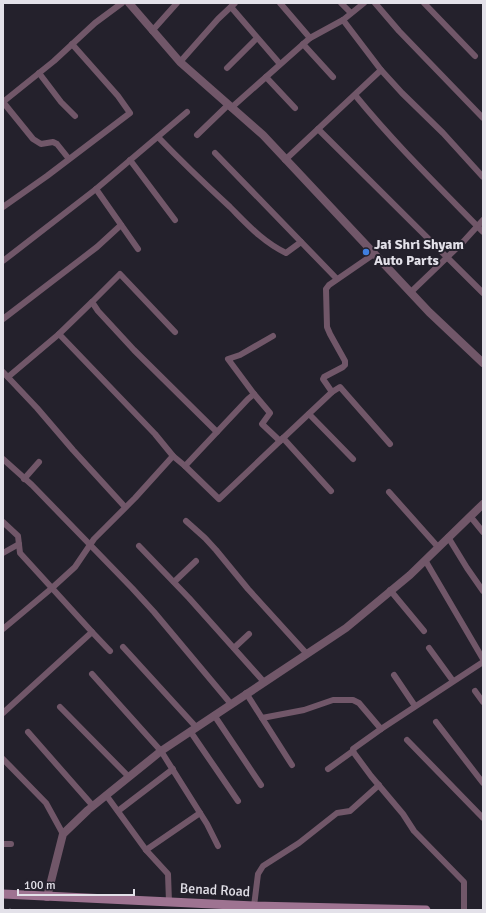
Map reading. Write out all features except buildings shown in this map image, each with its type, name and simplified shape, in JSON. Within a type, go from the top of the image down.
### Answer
[{"type":"main road","name":"Benad Road","points":[[3,894],[254,906],[426,910]]},
{"type":"street","points":[[69,159],[53,142],[42,144],[33,140],[3,102],[39,73],[95,23],[122,3]]},
{"type":"street","points":[[129,3],[180,62],[263,136],[429,312],[483,363]]},
{"type":"street","points":[[152,31],[177,3]]},
{"type":"street","points":[[280,3],[310,38]]},
{"type":"street","points":[[341,3],[351,13]]},
{"type":"street","points":[[197,135],[310,38],[343,20],[364,3]]},
{"type":"street","points":[[375,3],[399,31],[483,118]]},
{"type":"street","points":[[424,3],[475,56]]},
{"type":"street","points":[[180,62],[218,19],[233,5],[257,38],[280,64]]},
{"type":"street","points":[[343,20],[381,70],[483,176]]},
{"type":"street","points":[[227,68],[257,38]]},
{"type":"street","points":[[3,207],[130,113],[118,96],[72,44]]},
{"type":"street","points":[[303,44],[333,78]]},
{"type":"street","points":[[286,160],[381,70]]},
{"type":"street","points":[[39,73],[61,102],[75,116]]},
{"type":"street","points":[[266,77],[296,108]]},
{"type":"street","points":[[355,95],[382,128],[483,232]]},
{"type":"street","points":[[3,261],[96,189],[187,112]]},
{"type":"street","points":[[318,129],[446,258],[483,293]]},
{"type":"street","points":[[158,137],[252,230],[272,246],[286,253],[301,242]]},
{"type":"street","points":[[215,153],[337,279]]},
{"type":"street","points":[[130,160],[175,220]]},
{"type":"street","points":[[96,189],[138,249]]},
{"type":"street","points":[[411,292],[463,242],[483,220]]},
{"type":"street","points":[[3,319],[97,247],[121,225]]},
{"type":"street","points":[[332,392],[324,381],[324,377],[345,364],[345,361],[327,326],[326,289],[328,285],[374,254]]},
{"type":"street","points":[[126,507],[5,374],[59,334],[120,274],[175,332]]},
{"type":"street","points":[[92,302],[98,311],[134,350],[217,432]]},
{"type":"street","points":[[59,334],[155,434],[173,456],[220,499],[332,392],[340,387],[390,444]]},
{"type":"street","points":[[273,336],[240,355],[228,358],[270,413],[262,424],[282,439],[331,491]]},
{"type":"street","points":[[185,466],[254,394]]},
{"type":"street","points":[[309,414],[352,459]]},
{"type":"street","points":[[3,629],[75,567],[90,545],[173,456]]},
{"type":"street","points":[[3,459],[24,478],[154,612],[231,704]]},
{"type":"street","points":[[24,478],[39,462]]},
{"type":"street","points":[[389,492],[438,547]]},
{"type":"street","points":[[47,897],[63,834],[93,806],[128,776],[161,751],[346,628],[390,590],[410,575],[483,504]]},
{"type":"street","points":[[470,516],[483,532]]},
{"type":"street","points":[[186,521],[213,546],[248,589],[307,654]]},
{"type":"street","points":[[3,522],[18,536],[20,552],[110,651]]},
{"type":"street","points":[[448,537],[483,591]]},
{"type":"street","points":[[3,553],[19,544]]},
{"type":"street","points":[[139,546],[174,582],[264,682]]},
{"type":"street","points":[[425,560],[483,659]]},
{"type":"street","points":[[174,582],[196,561]]},
{"type":"street","points":[[390,590],[424,631]]},
{"type":"street","points":[[3,713],[92,632]]},
{"type":"street","points":[[234,648],[249,634]]},
{"type":"street","points":[[123,647],[193,729],[238,801]]},
{"type":"street","points":[[429,648],[453,681]]},
{"type":"street","points":[[328,769],[356,746],[483,662]]},
{"type":"street","points":[[92,674],[161,751],[200,813],[218,846]]},
{"type":"street","points":[[394,675],[415,706]]},
{"type":"street","points":[[475,691],[483,702]]},
{"type":"street","points":[[246,694],[292,765]]},
{"type":"street","points":[[262,718],[304,710],[333,700],[352,700],[360,703],[381,729]]},
{"type":"street","points":[[60,707],[128,776]]},
{"type":"street","points":[[214,715],[261,785]]},
{"type":"street","points":[[436,722],[483,783]]},
{"type":"street","points":[[28,732],[93,806]]},
{"type":"street","points":[[407,740],[483,818]]},
{"type":"street","points":[[353,750],[403,814],[414,831],[464,882],[464,910]]},
{"type":"street","points":[[3,759],[46,803],[63,834]]},
{"type":"street","points":[[118,811],[173,769]]},
{"type":"street","points":[[254,906],[258,874],[263,866],[299,843],[337,813],[350,811],[379,785]]},
{"type":"street","points":[[106,795],[146,850],[168,874],[169,902]]},
{"type":"street","points":[[146,850],[200,813]]},
{"type":"street","points":[[3,844],[11,844]]},
{"type":"railway","points":[[3,910],[13,910]]},
{"type":"place","name":"Jai Shri Shyam Auto Parts","points":[[366,252]]}]
